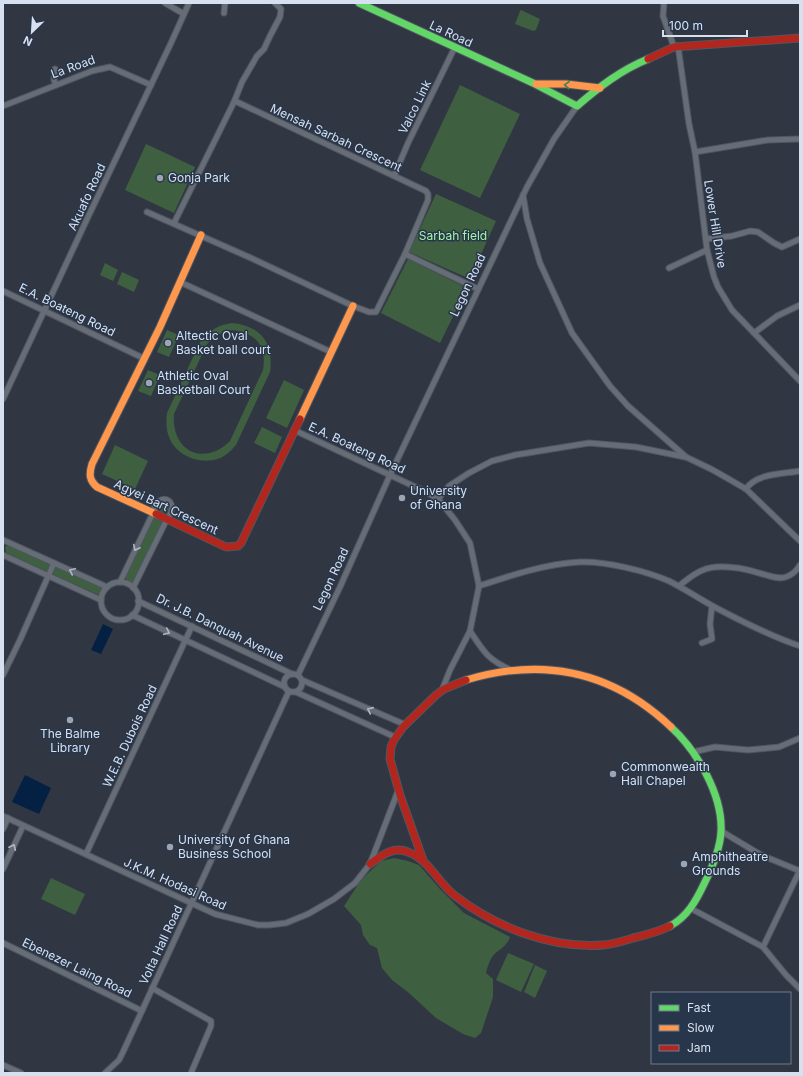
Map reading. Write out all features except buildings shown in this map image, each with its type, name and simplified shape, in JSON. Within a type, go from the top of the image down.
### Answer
[{"type":"street","points":[[165,3],[184,14]]},
{"type":"street","name":"Akuafo Road","points":[[3,399],[151,85],[172,44],[188,3]]},
{"type":"street","points":[[224,13],[225,3]]},
{"type":"street","points":[[174,223],[234,102],[242,82],[257,56],[264,49],[280,17],[281,9],[276,3]]},
{"type":"street","name":"La Road","points":[[359,3],[455,47],[577,106]]},
{"type":"street","name":"Lower Hill Drive","points":[[664,3],[664,16],[676,46],[695,152],[707,250],[714,278],[732,310],[800,381]]},
{"type":"street","name":"Legon Road","points":[[297,676],[340,587],[390,475],[523,196],[554,139],[577,106],[592,93],[629,67],[676,46],[800,38]]},
{"type":"street","name":"Valco Link","points":[[394,176],[455,47]]},
{"type":"street","name":"La Road","points":[[3,106],[92,71],[110,67],[151,85]]},
{"type":"street","points":[[55,69],[54,80],[56,85]]},
{"type":"street","name":"La Road","points":[[533,84],[566,84],[600,88]]},
{"type":"street","name":"Mensah Sarbah Crescent","points":[[234,102],[426,191],[429,197],[405,254],[377,310],[374,313],[353,306]]},
{"type":"street","points":[[695,152],[768,140],[800,139]]},
{"type":"street","points":[[523,196],[527,219],[540,263],[572,333],[610,386],[628,406],[686,457]]},
{"type":"street","points":[[147,212],[201,235],[353,306]]},
{"type":"street","points":[[706,239],[732,236],[750,231],[758,232],[782,247],[800,239]]},
{"type":"street","name":"Agyei Bart Crescent","points":[[201,235],[160,327],[92,464],[90,474],[91,482],[97,487],[226,547],[238,546],[241,543],[353,306]]},
{"type":"street","points":[[668,268],[707,250]]},
{"type":"street","points":[[405,254],[478,289]]},
{"type":"street","points":[[180,282],[331,352]]},
{"type":"street","name":"E.A. Boateng Road","points":[[3,291],[44,312],[144,358]]},
{"type":"street","points":[[754,333],[777,316],[800,305]]},
{"type":"street","name":"E.A. Boateng Road","points":[[294,430],[438,499],[455,520],[470,543],[479,586],[470,631],[450,670],[442,690]]},
{"type":"street","points":[[438,499],[449,486],[469,472],[492,461],[522,454],[589,443],[636,447],[686,457],[746,488],[800,542]]},
{"type":"street","points":[[746,488],[760,478],[800,471]]},
{"type":"street","points":[[120,582],[157,502],[160,500],[166,500],[171,504],[173,510],[167,519],[133,588],[120,582],[107,587],[103,593],[101,600],[103,610],[107,615],[112,618],[124,619],[132,615]]},
{"type":"street","points":[[3,540],[107,587]]},
{"type":"street","points":[[3,555],[101,600]]},
{"type":"street","points":[[3,676],[54,562]]},
{"type":"street","points":[[479,586],[528,570],[564,563],[582,562],[605,564],[645,572],[679,586],[712,606],[782,640],[800,646]]},
{"type":"street","points":[[679,586],[697,573],[715,567],[726,566],[774,577],[786,577],[793,573],[800,565]]},
{"type":"street","name":"Dr. J.B. Danquah Avenue","points":[[133,588],[137,594],[138,601],[137,609],[132,615],[287,689]]},
{"type":"street","name":"Dr. J.B. Danquah Avenue","points":[[138,601],[297,676],[406,725]]},
{"type":"street","points":[[702,643],[712,639],[710,624],[712,606]]},
{"type":"street","name":"W.E.B. Dubois Road","points":[[86,854],[192,626]]},
{"type":"street","points":[[470,631],[487,656],[496,663],[511,670]]},
{"type":"street","points":[[370,864],[386,852],[395,850],[406,851],[417,855],[423,860],[438,880],[455,896],[480,914],[502,925],[547,940],[570,944],[602,946],[655,933],[678,922],[690,908],[703,888],[718,855],[722,831],[722,820],[711,784],[693,752],[662,718],[640,702],[612,686],[581,675],[548,670],[511,670],[478,676],[442,690],[406,725],[393,740],[390,754],[398,791],[423,860]]},
{"type":"street","points":[[296,692],[301,688],[297,676],[288,676],[284,683],[287,689],[395,737]]},
{"type":"street","name":"Volta Hall Road","points":[[105,1073],[119,1060],[287,689]]},
{"type":"street","points":[[693,752],[715,747],[748,750],[779,747],[800,738]]},
{"type":"street","name":"J.K.M. Hodasi Road","points":[[5,817],[215,914],[250,923],[269,925],[286,923],[308,914],[334,900],[355,883],[370,864],[398,791]]},
{"type":"street","points":[[3,829],[5,817]]},
{"type":"street","points":[[3,869],[23,826]]},
{"type":"street","points":[[722,831],[761,855],[800,872],[763,947]]},
{"type":"street","points":[[690,908],[763,947],[786,975],[800,989]]},
{"type":"street","name":"Ebenezer Laing Road","points":[[3,943],[142,1011]]},
{"type":"street","points":[[152,988],[211,1021],[211,1026],[191,1073]]},
{"type":"street","points":[[3,1065],[21,1073]]},
{"type":"green space","points":[[521,10],[540,19],[536,30],[533,31],[515,24]]},
{"type":"green space","points":[[460,85],[520,114],[480,198],[420,170]]},
{"type":"green space","name":"Gonja Park","points":[[146,144],[195,167],[174,213],[125,190]]},
{"type":"green space","name":"Sarbah field","points":[[436,194],[496,221],[470,279],[409,252]]},
{"type":"green space","name":"Sarbah field","points":[[408,259],[467,288],[440,343],[381,313]]},
{"type":"green space","points":[[105,263],[118,270],[113,281],[100,275]]},
{"type":"green space","points":[[122,272],[139,280],[134,292],[117,284]]},
{"type":"green space","points":[[232,323],[251,328],[258,332],[263,338],[270,353],[270,372],[236,445],[220,458],[203,461],[194,459],[186,456],[173,445],[167,431],[167,413],[201,340],[215,328]],"holes":[[[232,330],[248,334],[258,342],[263,354],[263,370],[230,441],[220,449],[210,453],[200,454],[191,451],[184,446],[178,437],[174,427],[174,414],[207,344],[221,333]]]},
{"type":"green space","name":"Altectic Oval Basket ball court","points":[[167,330],[179,335],[169,357],[157,352]]},
{"type":"green space","name":"Athletic Oval Basketball Court","points":[[148,370],[160,375],[151,396],[138,391]]},
{"type":"green space","points":[[284,380],[304,390],[287,428],[266,418]]},
{"type":"green space","points":[[262,427],[282,437],[275,453],[254,443]]},
{"type":"green space","points":[[115,445],[148,461],[135,489],[102,474]]},
{"type":"green space","points":[[164,503],[169,508],[164,513],[159,508]]},
{"type":"green space","points":[[154,517],[163,521],[133,582],[129,582],[126,579],[126,576]]},
{"type":"green space","points":[[8,545],[50,564],[49,569],[46,571],[6,553],[5,547]]},
{"type":"green space","points":[[57,566],[102,588],[102,593],[99,595],[54,575],[52,571]]},
{"type":"green space","points":[[394,858],[419,865],[464,913],[510,937],[507,943],[492,957],[488,965],[486,973],[493,979],[493,997],[481,1033],[475,1038],[463,1034],[436,1018],[409,993],[392,980],[382,968],[377,948],[370,945],[363,935],[361,925],[344,906],[361,880],[381,861]]},
{"type":"green space","points":[[51,878],[85,894],[75,915],[41,899]]},
{"type":"green space","points":[[508,953],[534,964],[521,992],[496,980]]},
{"type":"green space","points":[[535,965],[547,971],[535,998],[524,992]]},
{"type":"water","points":[[103,624],[113,629],[101,654],[91,650]]},
{"type":"water","points":[[25,775],[51,788],[39,814],[12,802]]},
{"type":"traffic: fast","points":[[359,3],[533,83],[577,106],[594,92],[629,68],[648,59]]},
{"type":"traffic: fast","points":[[670,926],[686,913],[698,896],[715,859],[721,832],[718,803],[713,789],[699,761],[681,737],[671,727]]},
{"type":"traffic: slow","points":[[536,84],[566,84],[600,88]]},
{"type":"traffic: slow","points":[[156,514],[97,487],[90,477],[90,471],[92,464],[160,327],[201,235]]},
{"type":"traffic: slow","points":[[300,419],[353,306]]},
{"type":"traffic: slow","points":[[466,680],[494,673],[522,670],[549,670],[575,674],[601,681],[625,693],[648,708],[671,727]]},
{"type":"traffic: jam","points":[[648,59],[674,47],[800,38]]},
{"type":"traffic: jam","points":[[156,514],[226,547],[238,546],[241,543],[300,419]]},
{"type":"traffic: jam","points":[[423,860],[400,795],[390,759],[391,747],[403,727],[436,695],[444,689],[466,680]]},
{"type":"traffic: jam","points":[[370,864],[388,852],[397,850],[403,850],[415,855],[427,865],[448,890],[470,906],[505,926],[524,934],[544,939],[583,945],[603,945],[647,934],[670,926]]},
{"type":"place","name":"Gonja Park","points":[[160,178]]},
{"type":"place","name":"Altectic Oval Basket ball court","points":[[168,343]]},
{"type":"place","name":"Athletic Oval Basketball Court","points":[[149,383]]},
{"type":"place","name":"University of Ghana","points":[[402,498]]},
{"type":"place","name":"The Balme Library","points":[[70,720]]},
{"type":"place","name":"Commonwealth Hall Chapel","points":[[613,774]]},
{"type":"place","name":"University of Ghana Business School","points":[[170,847]]},
{"type":"place","name":"Amphitheatre Grounds","points":[[684,864]]}]
